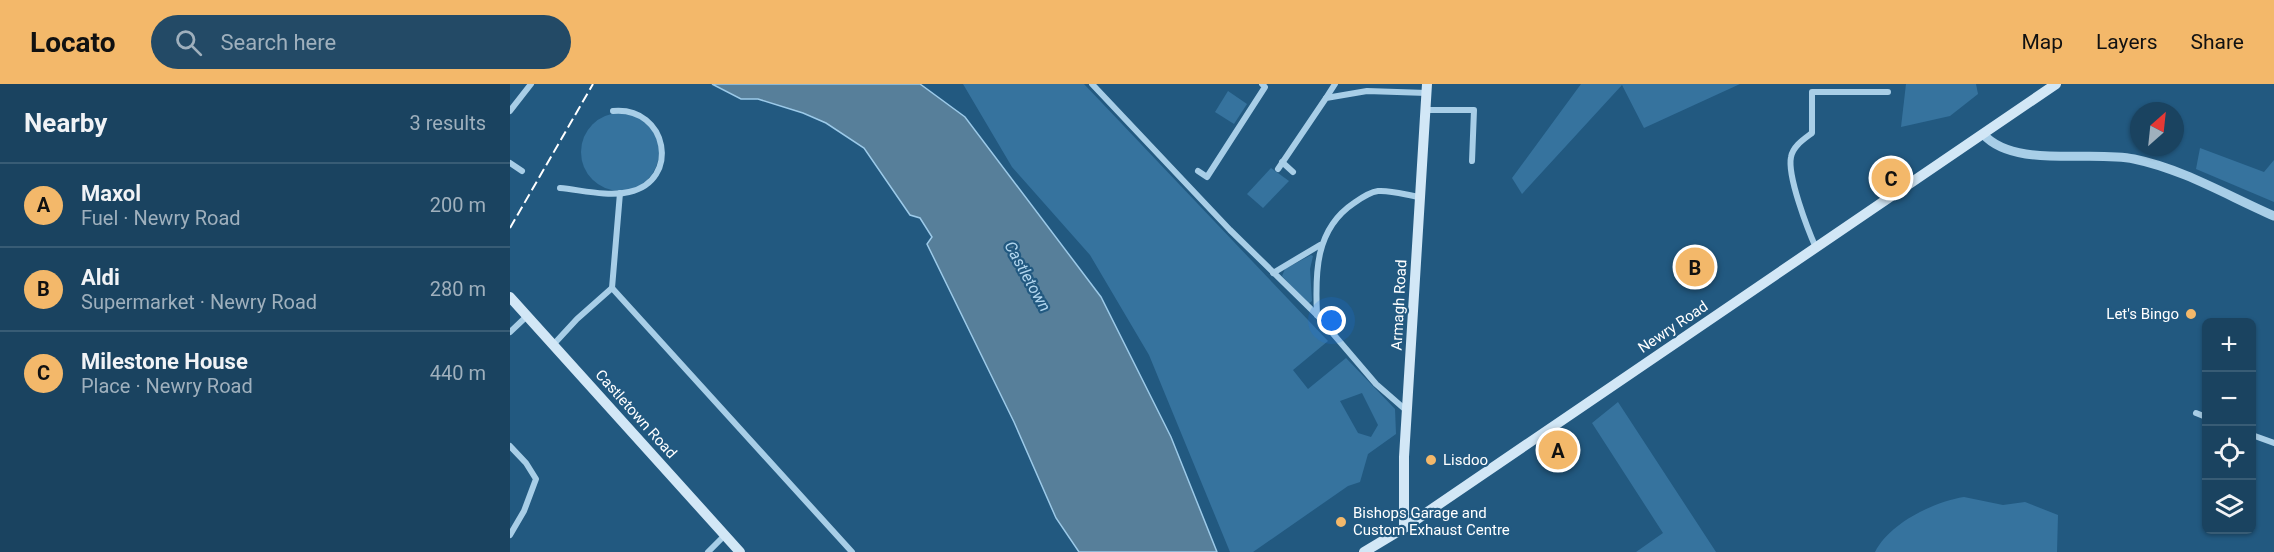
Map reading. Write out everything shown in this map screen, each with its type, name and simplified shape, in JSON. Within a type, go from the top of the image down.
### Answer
[{"type":"main road","name":"Newry Road","points":[[1364,552],[1404,528],[2053,85]]},
{"type":"main road","name":"Armagh Road","points":[[1404,528],[1402,505],[1427,89]]},
{"type":"main road","name":"Castletown Road","points":[[510,297],[740,552]]},
{"type":"street","points":[[510,111],[531,84]]},
{"type":"street","points":[[1092,84],[1273,273],[1317,315],[1376,384],[1407,411]]},
{"type":"street","points":[[1278,169],[1335,84]]},
{"type":"street","points":[[1198,171],[1207,177],[1265,85]]},
{"type":"street","points":[[1326,98],[1367,91],[1427,89]]},
{"type":"street","points":[[1816,248],[1805,224],[1791,171],[1791,158],[1796,147],[1812,133],[1812,92],[1888,92]]},
{"type":"street","points":[[1426,110],[1474,110],[1472,162]]},
{"type":"street","points":[[560,188],[620,193],[637,190],[649,182],[660,164],[662,146],[657,131],[643,117],[629,111],[613,111]]},
{"type":"street","points":[[1983,134],[1994,143],[2019,153],[2133,159],[2224,192],[2274,216]]},
{"type":"street","points":[[1282,162],[1293,172]]},
{"type":"street","points":[[510,163],[522,171]]},
{"type":"street","points":[[1273,273],[1320,245],[1347,208],[1368,194],[1388,192],[1419,197]]},
{"type":"street","points":[[553,345],[612,288],[620,193]]},
{"type":"street","points":[[1317,315],[1315,278],[1320,245]]},
{"type":"street","points":[[612,288],[852,552]]},
{"type":"street","points":[[510,332],[527,316]]},
{"type":"street","points":[[2196,413],[2202,415]]},
{"type":"street","points":[[2256,436],[2274,443]]},
{"type":"street","points":[[510,446],[526,463],[536,479],[524,511],[510,535]]},
{"type":"street","points":[[708,552],[724,535]]},
{"type":"shaded area","points":[[963,84],[1084,84],[1328,341],[1293,370],[1308,389],[1346,358],[1395,409],[1396,434],[1368,454],[1360,482],[1348,486],[1253,552],[1230,552],[1149,355],[1090,255],[1012,167]],"holes":[[[1362,393],[1378,425],[1371,437],[1358,433],[1340,401]]]},
{"type":"shaded area","points":[[1581,84],[1740,84],[1644,128],[1622,85],[1522,194],[1512,178]]},
{"type":"shaded area","points":[[1906,84],[1976,84],[1978,94],[1950,116],[1901,127]]},
{"type":"shaded area","points":[[1228,91],[1247,104],[1234,124],[1215,112]]},
{"type":"shaded area","points":[[620,113],[635,116],[652,130],[659,152],[656,167],[642,184],[620,191],[605,188],[588,174],[581,152],[584,137],[598,120]]},
{"type":"shaded area","points":[[2200,148],[2264,172],[2274,160],[2274,202],[2196,169]]},
{"type":"shaded area","points":[[1271,168],[1289,181],[1263,208],[1247,194]]},
{"type":"shaded area","points":[[1313,256],[1310,269],[1312,301],[1308,304],[1282,276],[1285,269]]},
{"type":"shaded area","points":[[1618,402],[1716,552],[1636,552],[1663,533],[1592,423]]},
{"type":"shaded area","points":[[1964,497],[2003,505],[2025,502],[2058,515],[2057,552],[1875,552],[1891,532],[1902,523],[1926,509]]},
{"type":"water","name":"Castletown","points":[[712,84],[920,84],[965,117],[1101,297],[1171,437],[1217,552],[1079,552],[1056,518],[1014,422],[927,244],[932,237],[920,218],[910,215],[864,148],[826,123],[758,99],[741,99]]},
{"type":"railway","points":[[510,228],[593,84]]},
{"type":"place","name":"Milestone House","points":[[1891,178]]},
{"type":"place","name":"Aldi","points":[[1695,267]]},
{"type":"place","name":"Let's Bingo","points":[[2191,314]]},
{"type":"place","name":"Maxol","points":[[1558,450]]},
{"type":"place","name":"Lisdoo","points":[[1431,460]]},
{"type":"place","name":"Bishops Garage and Custom Exhaust Centre","points":[[1341,522]]}]
